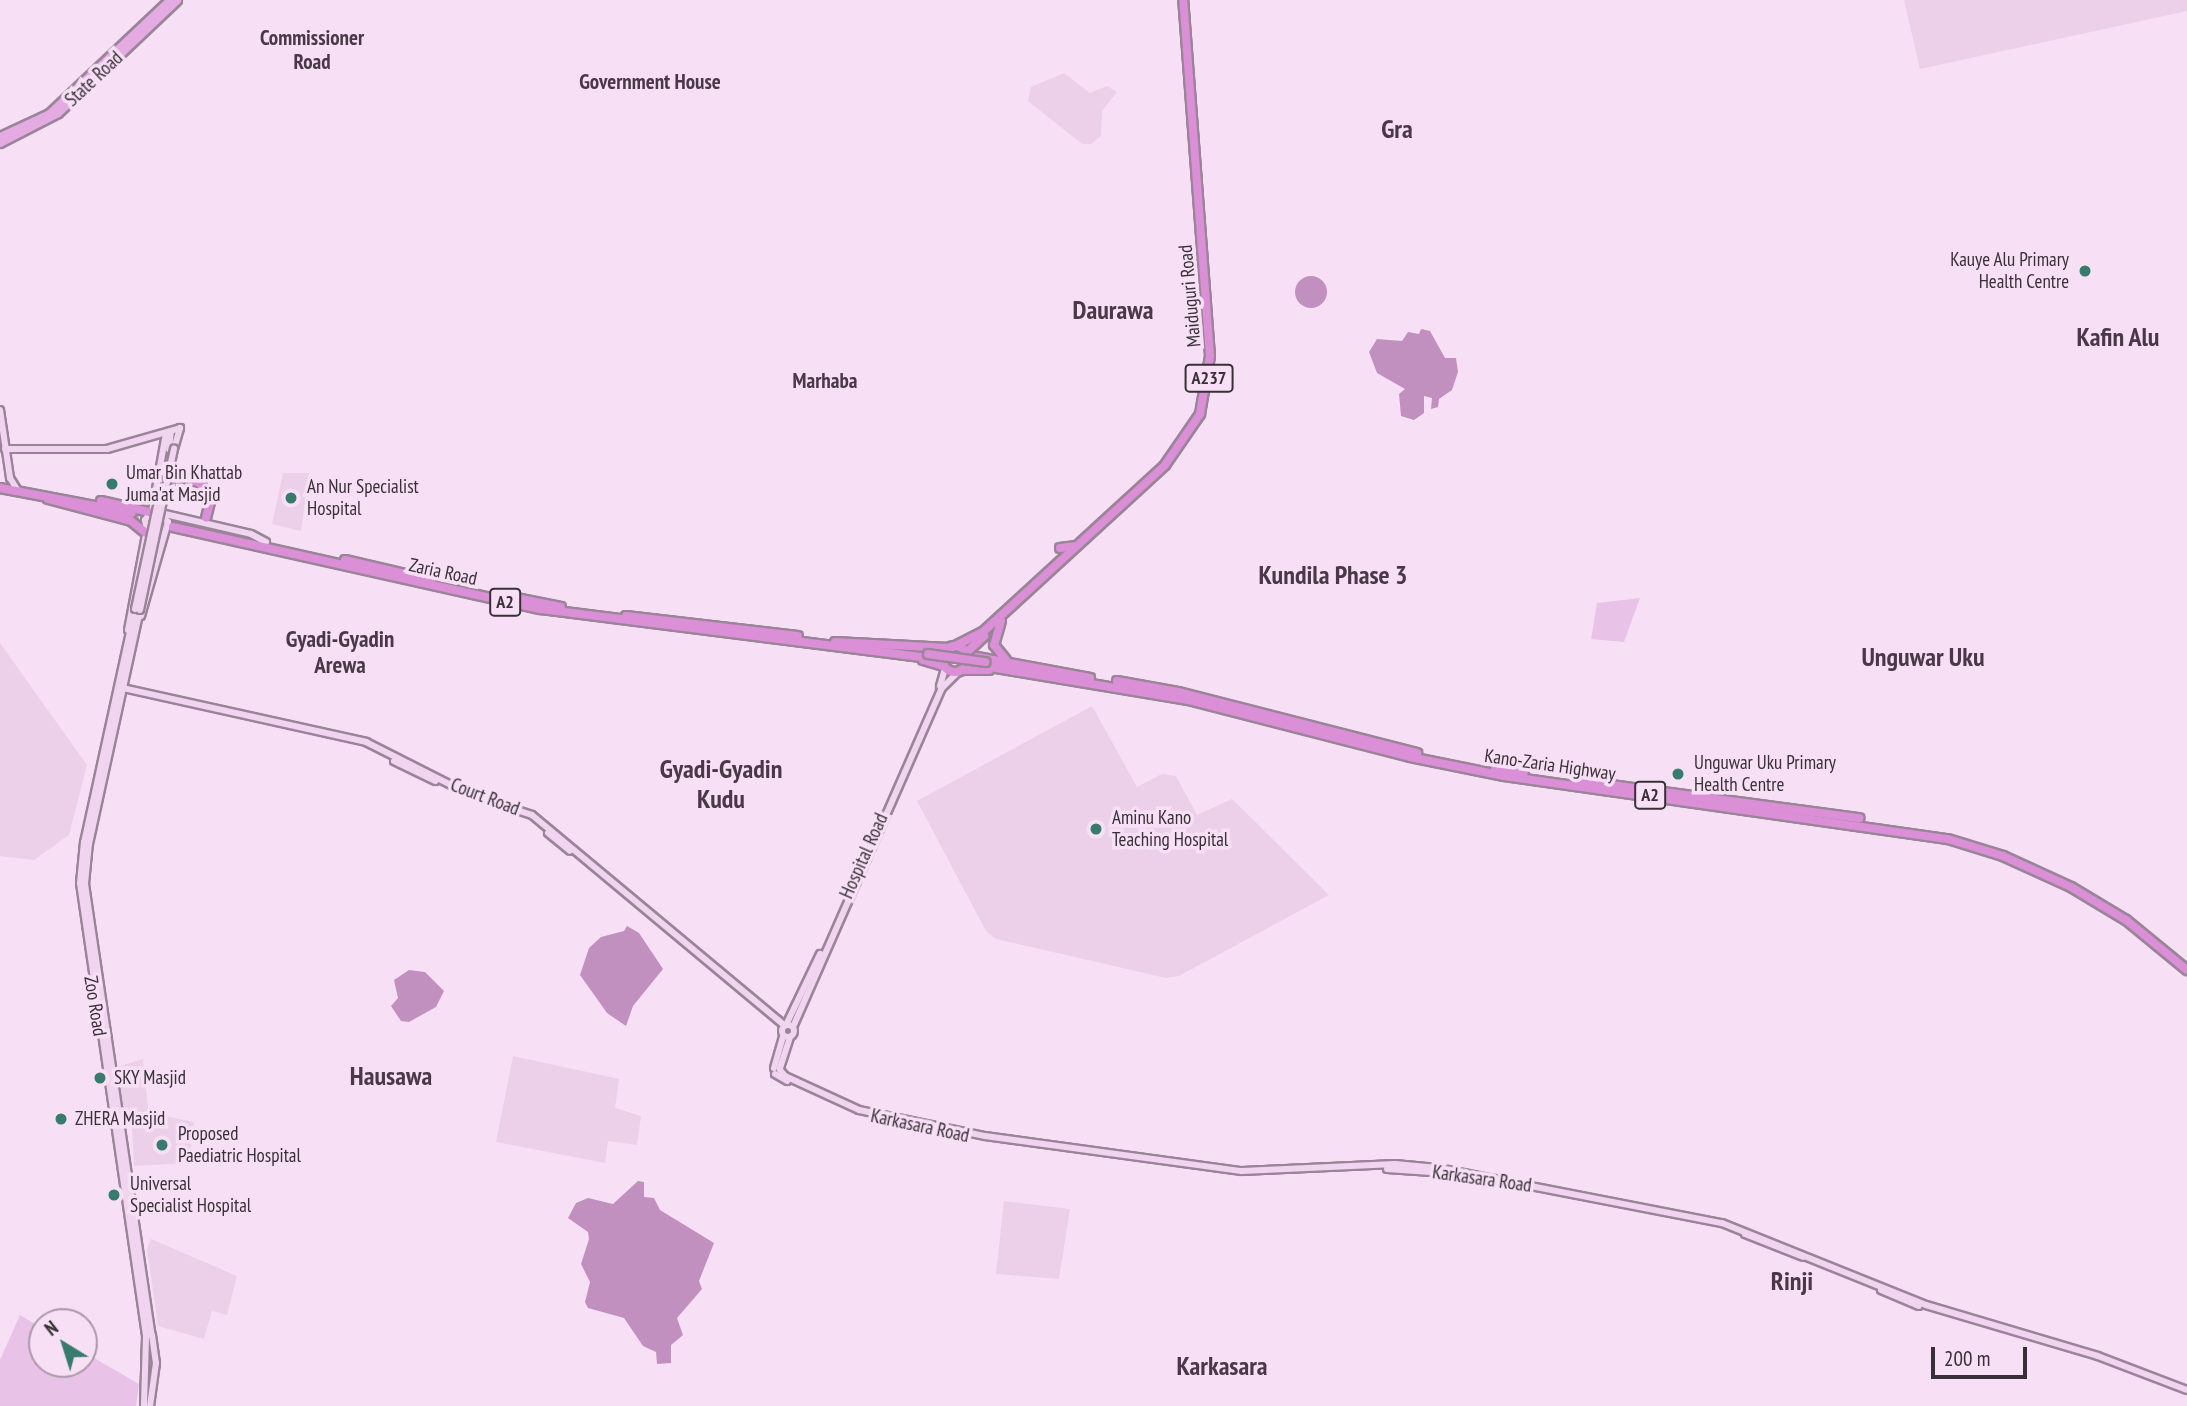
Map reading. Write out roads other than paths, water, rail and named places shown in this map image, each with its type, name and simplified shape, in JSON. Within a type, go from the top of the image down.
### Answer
[{"type":"highway","name":"Maiduguri Road","points":[[951,647],[983,632],[1078,545],[1176,452],[1200,414],[1209,379],[1186,0]]},
{"type":"highway","name":"Maiduguri Road","points":[[966,654],[1171,465],[1193,437],[1209,401],[1214,345],[1186,0]]},
{"type":"highway","points":[[167,482],[192,479],[208,492],[201,523]]},
{"type":"highway","points":[[1,489],[134,516],[150,512]]},
{"type":"highway","points":[[1,489],[49,497]]},
{"type":"highway","points":[[134,516],[147,531]]},
{"type":"highway","name":"Zaria Road","points":[[170,527],[201,523],[266,542],[563,608],[839,644],[960,670]]},
{"type":"highway","name":"Zaria Road","points":[[170,527],[541,609],[839,644],[951,647]]},
{"type":"highway","points":[[1054,567],[1058,551],[1078,545]]},
{"type":"highway","points":[[1001,621],[994,646],[1008,662]]},
{"type":"highway","name":"A2","points":[[839,644],[1087,679]]},
{"type":"highway","points":[[944,667],[943,654],[951,647]]},
{"type":"highway","name":"Kano-Zaria Highway","points":[[951,647],[966,654],[1188,699],[1495,774],[1948,839],[2010,859],[2071,887],[2126,920],[2187,970]]},
{"type":"highway","points":[[960,670],[966,654]]},
{"type":"highway","name":"Kano-Zaria Highway","points":[[960,670],[1087,679],[1178,692],[1480,767],[1875,820],[1956,836],[2021,858],[2094,894],[2187,962]]},
{"type":"main road","name":"State Road","points":[[0,136],[48,113],[168,2]]},
{"type":"main road","name":"State Road","points":[[0,143],[58,113],[168,2]]},
{"type":"main road","points":[[0,410],[10,478],[18,491]]},
{"type":"main road","points":[[5,449],[99,450],[180,428],[172,449],[137,610]]},
{"type":"main road","points":[[137,610],[167,482],[172,449],[169,432]]},
{"type":"main road","points":[[128,639],[127,613],[147,531],[145,520],[150,512],[169,432]]},
{"type":"main road","points":[[1,489],[10,478]]},
{"type":"main road","points":[[150,512],[194,518],[266,542]]},
{"type":"main road","points":[[137,623],[170,527],[165,514]]},
{"type":"main road","name":"A2","points":[[147,531],[158,533],[170,527]]},
{"type":"main road","name":"Zoo Road","points":[[137,610],[137,623],[89,843],[86,907],[156,1363],[150,1406]]},
{"type":"main road","name":"Zoo Road","points":[[137,610],[128,639],[84,842],[80,883],[146,1336],[144,1406]]},
{"type":"main road","points":[[941,687],[944,667]]},
{"type":"main road","points":[[941,687],[960,670]]},
{"type":"main road","name":"Hospital Road","points":[[777,1070],[786,1030],[941,687]]},
{"type":"main road","name":"Court Road","points":[[122,690],[366,746],[460,794],[527,817],[786,1030]]},
{"type":"main road","name":"Karkasara Road","points":[[777,1070],[857,1113],[999,1142],[1260,1176],[1405,1164],[1513,1179],[1756,1233],[1926,1305],[2187,1390]]},
{"type":"tunnel","points":[[132,513],[174,524]]},
{"type":"place","name":"Kauye Alu Primary Health Centre","points":[[2085,271]]},
{"type":"place","name":"Umar Bin Khattab Juma'at Masjid","points":[[112,484]]},
{"type":"place","name":"An Nur Specialist Hospital","points":[[291,498]]},
{"type":"place","name":"Unguwar Uku Primary Health Centre","points":[[1678,774]]},
{"type":"place","name":"Aminu Kano Teaching Hospital","points":[[1096,829]]},
{"type":"place","name":"SKY Masjid","points":[[100,1078]]},
{"type":"place","name":"ZHERA Masjid","points":[[61,1119]]},
{"type":"place","name":"Proposed Paediatric Hospital","points":[[162,1145]]},
{"type":"place","name":"Universal Specialist Hospital","points":[[114,1195]]},
{"type":"district","name":"Commissioner Road","points":[[312,50]]},
{"type":"district","name":"Government House","points":[[650,82]]},
{"type":"district","name":"Gra","points":[[1397,129]]},
{"type":"district","name":"Daurawa","points":[[1113,310]]},
{"type":"district","name":"Kafin Alu","points":[[2118,337]]},
{"type":"district","name":"Marhaba","points":[[825,381]]},
{"type":"district","name":"Kundila Phase 3","points":[[1333,575]]},
{"type":"district","name":"Gyadi-Gyadin Arewa","points":[[340,652]]},
{"type":"district","name":"Unguwar Uku","points":[[1923,657]]},
{"type":"district","name":"Gyadi-Gyadin Kudu","points":[[721,784]]},
{"type":"district","name":"Hausawa","points":[[391,1076]]},
{"type":"district","name":"Rinji","points":[[1792,1281]]},
{"type":"district","name":"Karkasara","points":[[1222,1366]]}]
